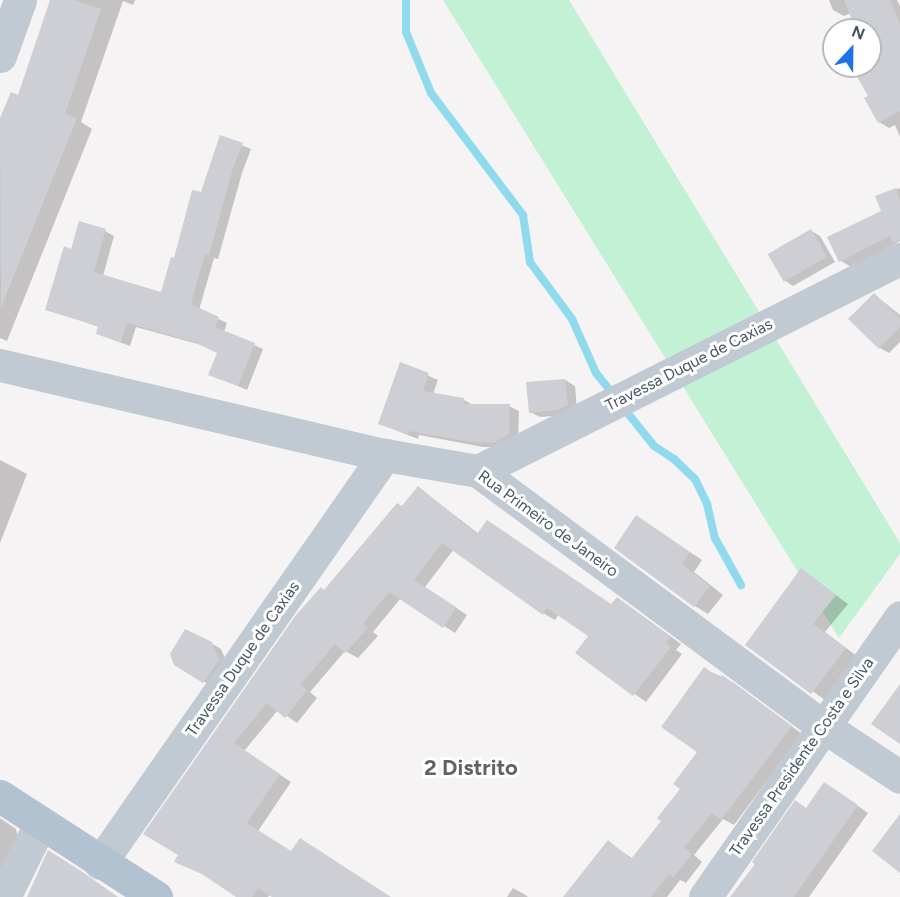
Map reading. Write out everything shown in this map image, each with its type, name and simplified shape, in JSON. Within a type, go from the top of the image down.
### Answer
[{"type":"main road","points":[[0,796],[100,863],[156,897]]},
{"type":"street","points":[[0,56],[20,0]]},
{"type":"street","name":"Travessa Duque de Caxias","points":[[478,471],[900,259]]},
{"type":"street","name":"Rua Primeiro de Janeiro","points":[[0,366],[385,455],[478,471],[823,726],[900,777]]},
{"type":"street","name":"Travessa Duque de Caxias","points":[[100,863],[385,455]]},
{"type":"street","name":"Travessa Presidente Costa e Silva","points":[[705,897],[900,617]]},
{"type":"street","points":[[4,897],[40,824]]},
{"type":"green space","points":[[443,0],[569,0],[900,543],[900,554],[839,638]]},
{"type":"building","points":[[50,0],[74,0],[101,9],[65,114],[77,118],[1,308],[0,118],[11,92],[18,95]]},
{"type":"building","points":[[844,0],[890,0],[900,24],[900,111],[878,123],[864,98],[868,96],[858,78],[882,78],[882,18],[851,18]]},
{"type":"building","points":[[220,135],[243,143],[233,168],[209,255],[205,254],[191,304],[219,317],[215,327],[255,343],[238,386],[208,375],[217,353],[194,342],[127,323],[121,342],[96,334],[98,326],[45,310],[64,246],[71,249],[79,221],[106,229],[94,272],[161,292],[171,257],[174,258],[192,190],[201,192]]},
{"type":"building","points":[[896,188],[900,200],[900,240],[892,242],[890,236],[839,262],[827,237],[881,211],[875,196]]},
{"type":"building","points":[[811,229],[827,257],[784,282],[768,254]]},
{"type":"building","points":[[874,293],[900,318],[900,327],[879,349],[848,319]]},
{"type":"building","points":[[400,362],[429,373],[423,391],[464,398],[464,404],[510,404],[509,434],[493,443],[472,442],[409,431],[408,434],[378,424]]},
{"type":"building","points":[[565,379],[568,405],[557,410],[529,413],[526,382]]},
{"type":"building","points":[[418,486],[477,534],[487,520],[611,604],[617,597],[670,637],[666,643],[671,647],[633,696],[575,653],[588,636],[547,608],[543,615],[442,543],[414,580],[456,607],[443,628],[389,592],[363,624],[368,628],[345,653],[335,644],[300,685],[307,690],[285,718],[267,703],[234,743],[280,774],[247,823],[291,851],[300,838],[391,897],[272,897],[258,888],[252,897],[236,897],[202,874],[174,862],[178,855],[143,834],[296,615],[321,587],[324,590],[397,503],[402,506]]},
{"type":"building","points":[[636,515],[690,552],[682,564],[710,586],[694,607],[614,548]]},
{"type":"building","points":[[801,568],[836,595],[813,624],[846,648],[811,694],[745,645]]},
{"type":"building","points":[[185,629],[212,642],[219,660],[203,683],[174,665],[170,654]]},
{"type":"building","points":[[704,667],[720,678],[722,675],[792,726],[721,820],[712,813],[684,848],[692,854],[673,878],[669,874],[651,897],[563,897],[608,840],[631,859],[661,821],[657,818],[680,789],[673,784],[697,752],[661,727]]},
{"type":"building","points":[[900,684],[900,744],[871,724]]},
{"type":"building","points":[[824,782],[858,805],[794,897],[730,897],[755,864],[752,862],[795,800],[806,808]]},
{"type":"building","points":[[900,814],[900,873],[872,851]]},
{"type":"building","points":[[48,850],[81,871],[118,897],[27,897]]},
{"type":"waterway","points":[[406,0],[406,32],[431,93],[523,215],[530,262],[572,319],[596,373],[613,394]]},
{"type":"waterway","points":[[622,406],[654,446],[674,459],[695,479],[707,504],[715,538],[741,585]]},
{"type":"district","name":"2 Distrito","points":[[471,768]]}]
